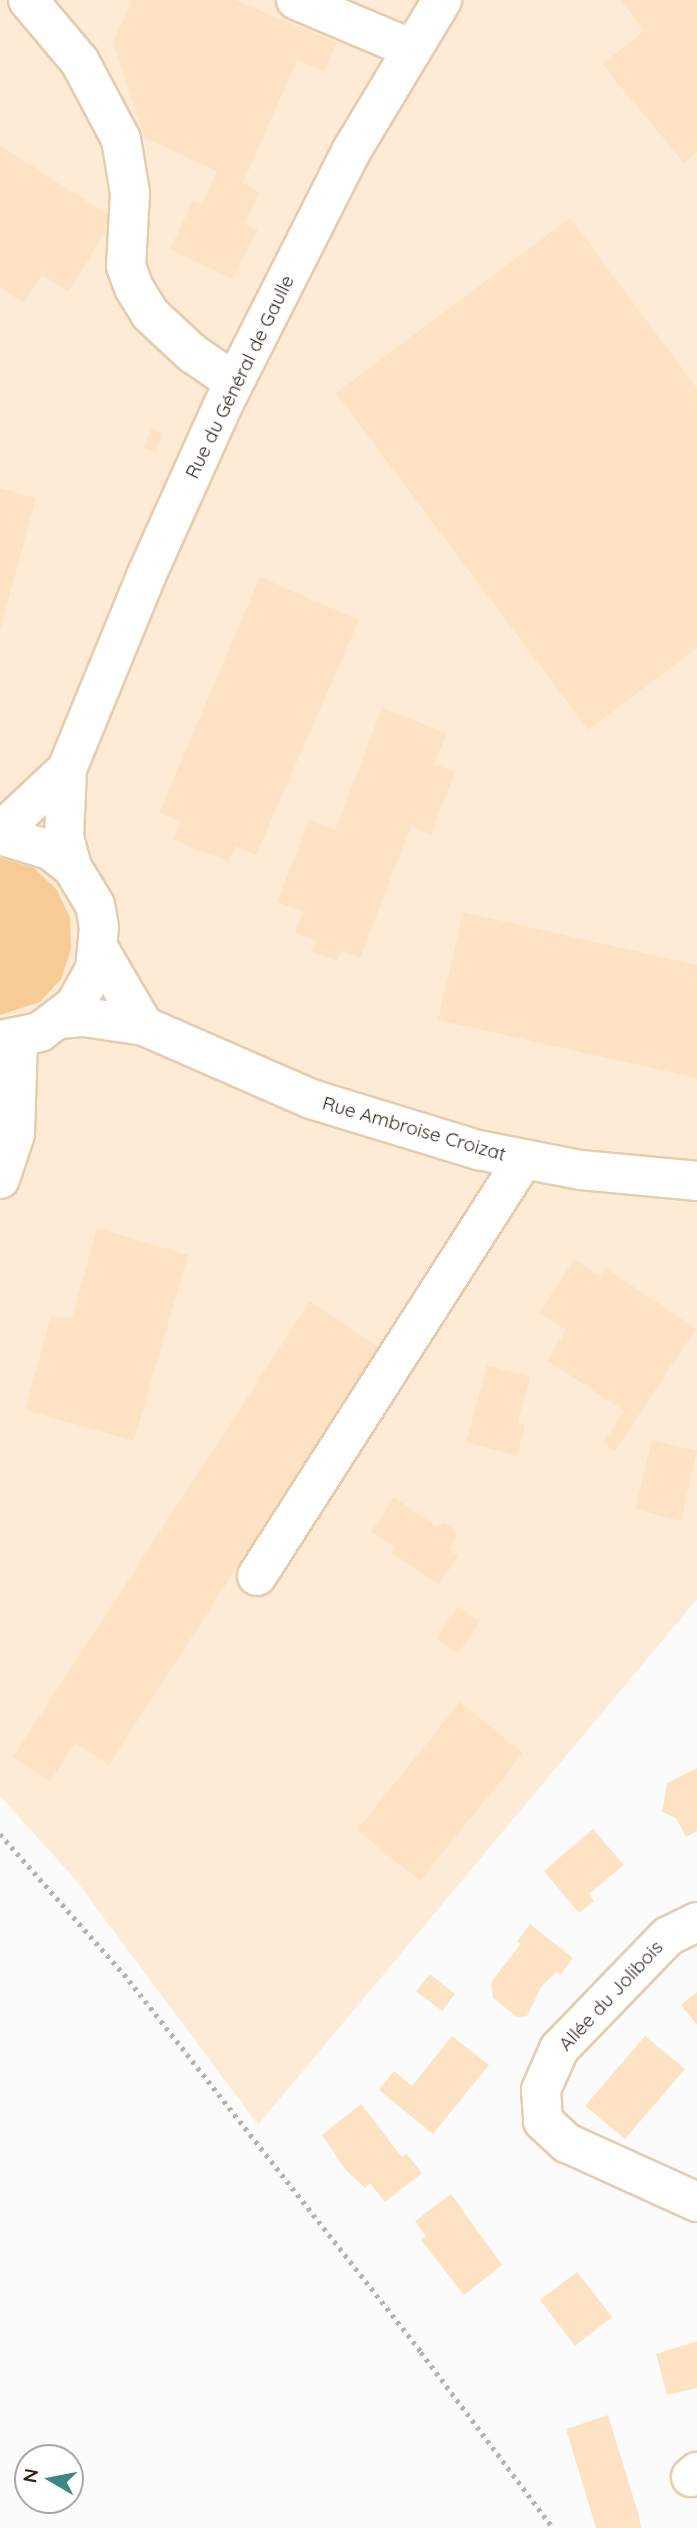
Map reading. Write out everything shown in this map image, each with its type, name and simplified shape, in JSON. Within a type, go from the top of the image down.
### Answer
[{"type":"street","points":[[28,0],[55,27],[80,62],[121,139],[130,193],[126,266],[134,288],[150,314],[192,353],[234,382]]},
{"type":"street","points":[[296,0],[412,49]]},
{"type":"street","name":"Rue du Général de Gaulle","points":[[72,867],[64,838],[66,769],[234,382],[352,150],[442,0]]},
{"type":"street","name":"Rue du Général de Gaulle","points":[[0,833],[66,769]]},
{"type":"street","points":[[0,833],[51,850],[72,867],[94,905],[99,949],[87,988],[60,1019],[9,1040],[15,1134],[0,1179]]},
{"type":"street","points":[[99,949],[144,1026]]},
{"type":"street","name":"Rue Ambroise Croizat","points":[[60,1019],[84,1017],[144,1026],[311,1099],[523,1160],[697,1181]]},
{"type":"street","points":[[257,1576],[523,1160]]},
{"type":"street","name":"Allée du Jolibois","points":[[697,1922],[668,1936],[559,2049],[541,2090],[543,2121],[567,2143],[697,2202]]},
{"type":"path","points":[[0,1834],[124,1974],[421,2352],[553,2528]]},
{"type":"shaded area","points":[[0,0],[697,0],[697,1599],[258,2125],[75,1879],[0,1796]]},
{"type":"shaded area","points":[[0,858],[34,868],[57,890],[70,918],[71,949],[61,979],[40,1002],[0,1015]]},
{"type":"building","points":[[132,0],[235,0],[337,43],[324,71],[297,60],[243,183],[259,192],[245,224],[258,230],[232,279],[170,249],[193,201],[202,204],[217,171],[145,138],[113,42]]},
{"type":"building","points":[[621,0],[697,0],[697,152],[684,163],[602,64],[644,31]]},
{"type":"building","points":[[0,145],[114,219],[68,292],[42,275],[23,303],[0,287]]},
{"type":"building","points":[[570,218],[697,388],[697,648],[588,730],[336,393]]},
{"type":"building","points":[[151,429],[162,433],[156,452],[144,448]]},
{"type":"building","points":[[0,488],[36,498],[1,627],[0,627]]},
{"type":"building","points":[[260,577],[359,620],[256,855],[235,846],[229,862],[174,840],[180,822],[159,813]]},
{"type":"building","points":[[382,708],[447,733],[434,764],[455,772],[431,834],[411,826],[360,958],[341,951],[337,961],[311,952],[316,942],[295,933],[303,912],[277,902],[309,820],[335,830]]},
{"type":"building","points":[[463,912],[697,965],[697,1078],[438,1020]]},
{"type":"building","points":[[97,1228],[188,1255],[134,1441],[25,1410],[51,1316],[72,1318]]},
{"type":"building","points":[[574,1259],[601,1277],[607,1269],[696,1328],[615,1451],[603,1443],[624,1411],[547,1360],[566,1330],[539,1313]]},
{"type":"building","points":[[310,1301],[379,1348],[109,1765],[75,1743],[50,1782],[13,1757]]},
{"type":"building","points":[[487,1365],[530,1377],[518,1422],[525,1426],[517,1456],[466,1442]]},
{"type":"building","points":[[652,1440],[697,1451],[681,1521],[635,1509]]},
{"type":"building","points":[[394,1497],[436,1526],[445,1523],[455,1530],[456,1538],[449,1549],[458,1556],[439,1585],[391,1553],[395,1548],[371,1532]]},
{"type":"building","points":[[458,1606],[480,1621],[458,1653],[436,1638]]},
{"type":"building","points":[[460,1702],[523,1753],[420,1881],[357,1830]]},
{"type":"building","points":[[697,1768],[697,1831],[686,1837],[676,1818],[662,1812],[667,1783]]},
{"type":"building","points":[[593,1829],[624,1865],[589,1894],[594,1901],[579,1913],[544,1871]]},
{"type":"building","points":[[530,1924],[573,1958],[560,1975],[556,1972],[541,1987],[527,2016],[517,2017],[493,1998],[491,1982],[521,1944],[517,1941]]},
{"type":"building","points":[[430,1974],[455,1994],[442,2011],[416,1991]]},
{"type":"building","points":[[697,1992],[697,2025],[681,2005]]},
{"type":"building","points":[[452,2036],[489,2065],[433,2134],[379,2090],[394,2071],[412,2086]]},
{"type":"building","points":[[645,2036],[685,2069],[625,2139],[585,2106]]},
{"type":"building","points":[[361,2104],[402,2157],[407,2154],[422,2173],[385,2202],[370,2183],[365,2188],[345,2169],[322,2135]]},
{"type":"building","points":[[451,2194],[502,2265],[464,2295],[421,2240],[426,2236],[415,2221]]},
{"type":"building","points":[[577,2272],[612,2317],[575,2346],[540,2300]]},
{"type":"building","points":[[697,2341],[697,2388],[667,2395],[656,2354]]},
{"type":"building","points":[[608,2415],[641,2528],[596,2528],[566,2429]]}]
